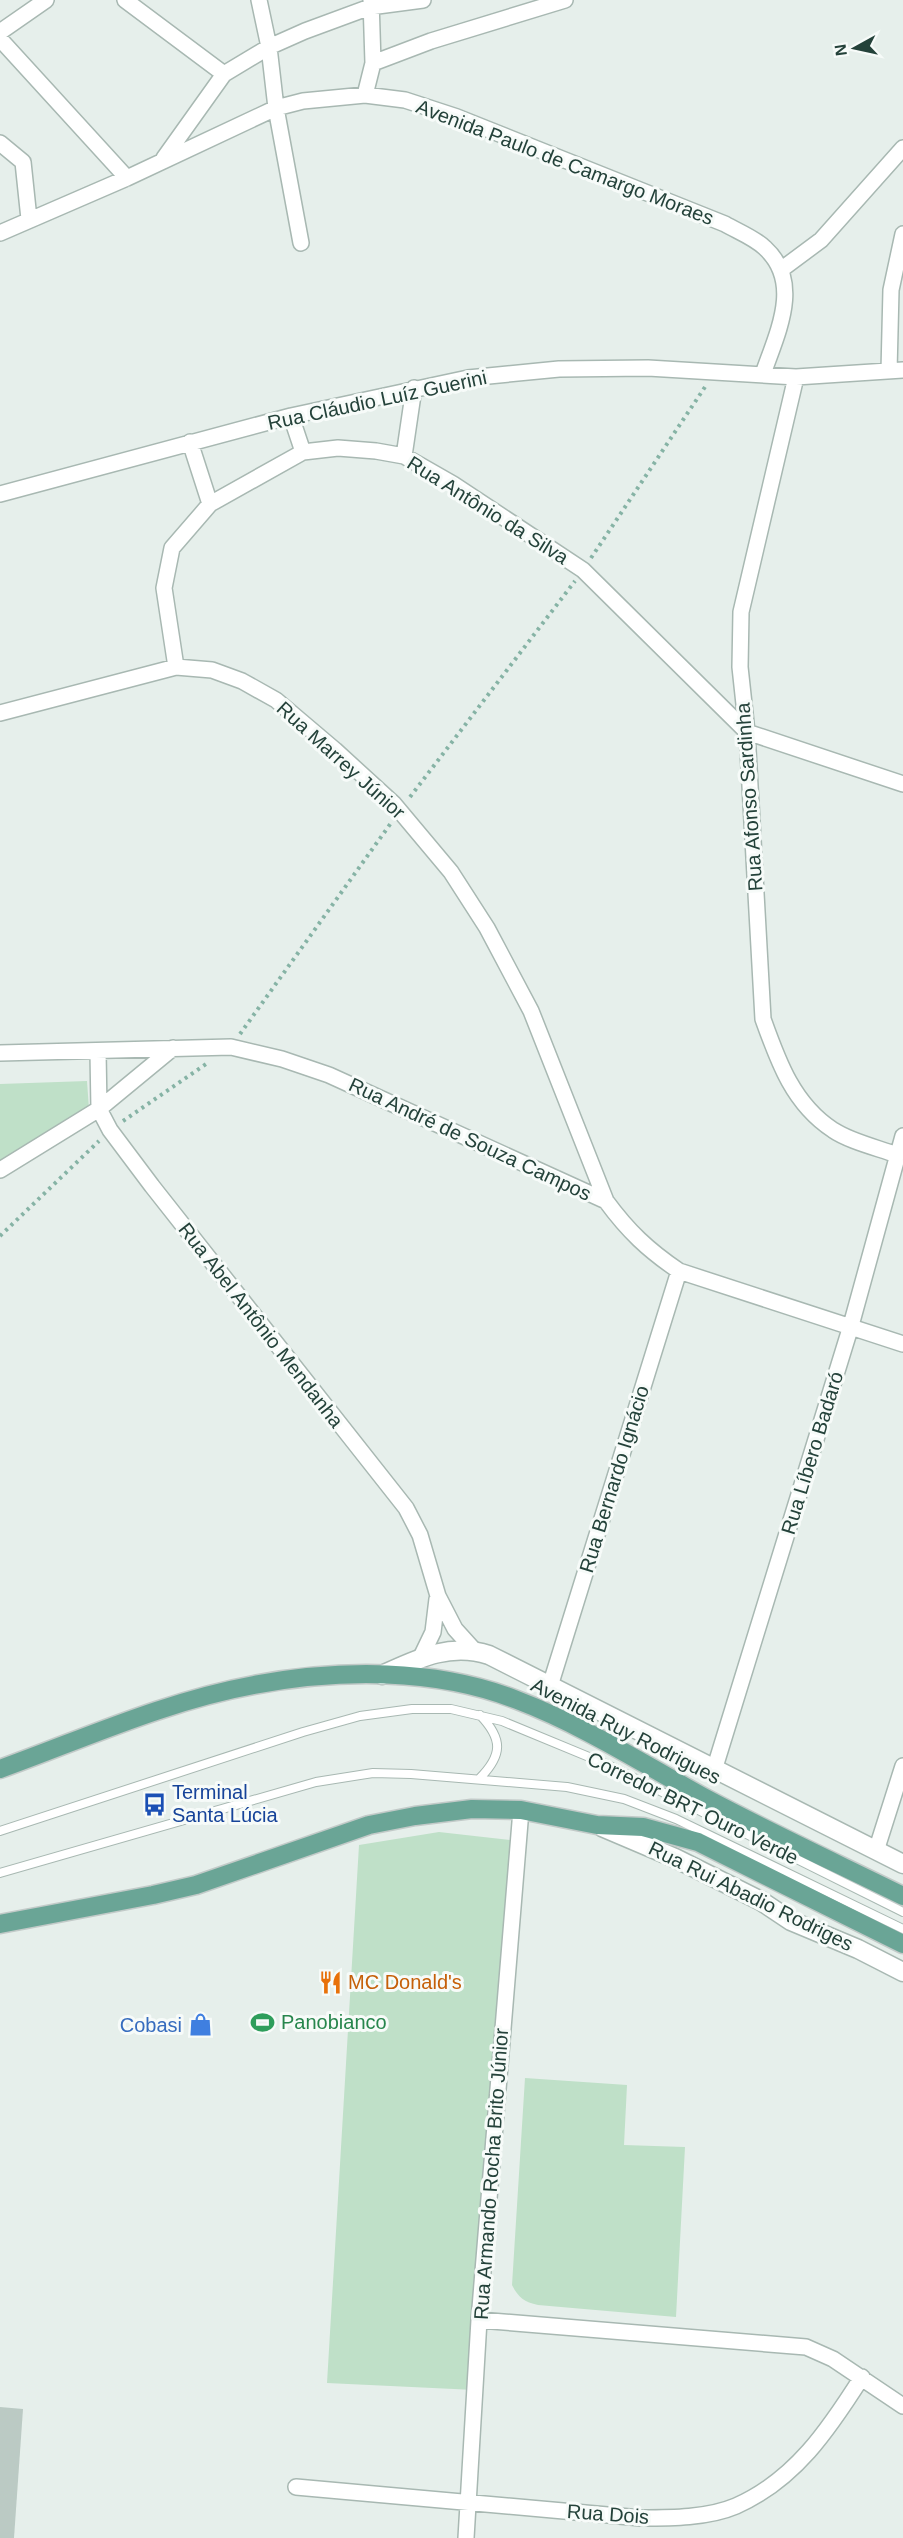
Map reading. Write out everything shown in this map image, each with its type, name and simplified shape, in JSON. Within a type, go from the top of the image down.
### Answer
[{"type":"main road","name":"Avenida Ruy Rodrigues","points":[[0,1769],[206,1695],[286,1680],[333,1676],[382,1675],[454,1682],[486,1689],[546,1712],[710,1800],[903,1896]]},
{"type":"main road","points":[[0,1924],[196,1885],[369,1825],[472,1809],[521,1809],[597,1825],[643,1827],[698,1842],[903,1944]]},
{"type":"street","points":[[0,32],[46,0]]},
{"type":"street","points":[[124,0],[224,74]]},
{"type":"street","points":[[260,0],[269,47],[276,108],[301,243]]},
{"type":"street","points":[[164,159],[224,74],[269,47],[371,4],[423,0]]},
{"type":"street","points":[[373,63],[431,40],[565,0]]},
{"type":"street","points":[[365,95],[373,63],[371,4]]},
{"type":"street","points":[[0,39],[127,178]]},
{"type":"street","name":"Avenida Paulo de Camargo Moraes","points":[[0,232],[127,178],[276,108],[303,101],[365,95],[405,100],[458,117],[724,224],[765,247],[782,269]]},
{"type":"street","points":[[0,143],[23,162],[29,219]]},
{"type":"street","points":[[763,374],[781,322],[786,293],[782,269],[820,240],[903,148]]},
{"type":"street","points":[[896,370],[891,290],[903,234]]},
{"type":"street","name":"Rua Cláudio Luíz Guerini","points":[[0,494],[291,416],[468,378],[559,369],[716,371],[796,377],[896,370]]},
{"type":"street","name":"Rua Afonso Sardinha","points":[[796,377],[741,612],[740,667],[747,732],[763,1019],[790,1086],[807,1108],[834,1131],[897,1155]]},
{"type":"street","points":[[404,456],[414,388]]},
{"type":"street","points":[[291,416],[303,452]]},
{"type":"street","points":[[190,442],[210,504]]},
{"type":"street","name":"Rua Antônio da Silva","points":[[176,667],[164,588],[171,549],[210,504],[303,452],[338,448],[404,456],[453,484],[584,570],[747,732]]},
{"type":"street","name":"Rua Marrey Júnior","points":[[0,713],[176,667],[212,670],[242,681],[276,700],[335,750],[400,811],[451,872],[487,928],[520,991],[563,1090],[606,1201]]},
{"type":"street","points":[[747,732],[903,784]]},
{"type":"street","name":"Rua André de Souza Campos","points":[[0,1053],[231,1047],[282,1059],[329,1075],[606,1201],[626,1229],[651,1253],[678,1271],[850,1329],[903,1344]]},
{"type":"street","points":[[0,1170],[99,1109],[173,1048]]},
{"type":"street","name":"Rua Abel Antônio Mendanha","points":[[98,1052],[99,1109],[110,1130],[406,1508],[420,1535],[438,1596],[455,1629],[474,1650]]},
{"type":"street","name":"Rua Líbero Badaró","points":[[715,1767],[850,1329],[903,1136]]},
{"type":"street","name":"Rua Bernardo Ignácio","points":[[550,1686],[678,1271]]},
{"type":"street","name":"Rua Abel Antônio Mendanha","points":[[421,1657],[433,1632],[438,1596]]},
{"type":"street","points":[[382,1675],[421,1657],[442,1651],[474,1650],[489,1655],[715,1767],[903,1864]]},
{"type":"street","points":[[876,1851],[903,1766]]},
{"type":"street","name":"Rua Armando Rocha Brito Júnior","points":[[466,2538],[479,2320],[521,1809]]},
{"type":"street","name":"Rua Rui Abadio Rodriges","points":[[597,1825],[651,1847],[761,1901],[792,1921],[858,1949],[903,1972]]},
{"type":"street","points":[[479,2320],[806,2347],[833,2359],[903,2406]]},
{"type":"street","name":"Rua Dois","points":[[296,2487],[641,2518],[683,2518],[735,2506],[782,2478],[810,2452],[828,2430],[862,2377]]},
{"type":"lane","name":"Corredor BRT Ouro Verde","points":[[0,1831],[303,1732],[360,1716],[412,1709],[451,1709],[479,1714],[521,1727],[606,1764],[903,1912]]},
{"type":"lane","points":[[479,1714],[493,1728],[498,1747],[493,1765],[480,1779]]},
{"type":"lane","name":"Corredor BRT Ouro Verde","points":[[0,1873],[304,1786],[348,1776],[411,1774],[567,1787],[598,1792],[634,1803],[676,1819],[903,1929]]},
{"type":"path","points":[[0,1236],[110,1130],[231,1047],[400,811],[584,570],[716,371]]},
{"type":"green space","points":[[87,1081],[89,1109],[0,1167],[0,1084]]},
{"type":"green space","points":[[439,1832],[518,1841],[475,2390],[327,2383],[359,1845]]},
{"type":"green space","points":[[525,2078],[627,2085],[624,2145],[685,2147],[676,2317],[538,2305],[525,2301],[514,2289],[512,2285]]},
{"type":"building","points":[[0,2407],[23,2409],[14,2538],[0,2538]]},
{"type":"place","name":"Terminal Santa Lúcia","points":[[154,1804]]},
{"type":"place","name":"MC Donald's","points":[[330,1982]]},
{"type":"place","name":"Panobianco","points":[[263,2022]]},
{"type":"place","name":"Cobasi","points":[[200,2025]]}]
